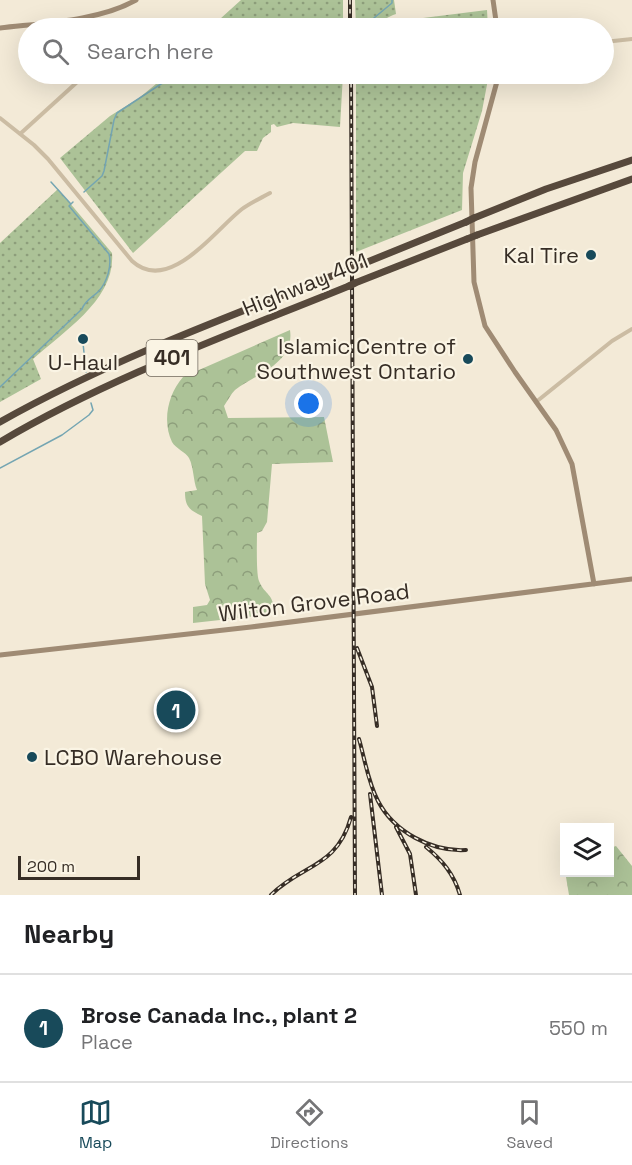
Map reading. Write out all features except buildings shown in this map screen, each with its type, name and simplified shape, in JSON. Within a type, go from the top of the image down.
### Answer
[{"type":"highway","name":"Highway 401","points":[[0,422],[40,399],[135,355],[546,189],[632,160]]},
{"type":"highway","name":"Highway 401","points":[[0,442],[44,416],[124,377],[466,239],[632,179]]},
{"type":"main road","points":[[76,18],[127,5],[136,0]]},
{"type":"main road","points":[[493,0],[496,18]]},
{"type":"main road","points":[[0,28],[18,26]]},
{"type":"main road","points":[[496,84],[475,162],[471,188],[474,282],[485,326],[556,430],[572,464],[594,584]]},
{"type":"main road","name":"Wilton Grove Road","points":[[0,655],[251,627],[632,579]]},
{"type":"street","points":[[614,41],[632,39]]},
{"type":"street","points":[[21,134],[75,84]]},
{"type":"street","points":[[0,118],[48,159],[132,261],[149,270],[166,270],[179,264],[242,209],[270,193]]},
{"type":"street","points":[[536,402],[612,341],[632,329]]},
{"type":"green space","points":[[241,0],[343,0],[343,18],[221,18]]},
{"type":"green space","points":[[355,0],[394,0],[396,14],[387,18],[356,18]]},
{"type":"green space","points":[[487,10],[487,18],[423,18]]},
{"type":"green space","points":[[156,84],[342,84],[340,127],[293,123],[277,127],[274,124],[271,125],[271,132],[263,138],[257,151],[245,151],[133,253],[60,158],[110,116],[139,98]]},
{"type":"green space","points":[[356,84],[487,84],[482,111],[463,173],[462,210],[356,252]]},
{"type":"green space","points":[[58,189],[112,253],[111,270],[106,285],[86,313],[33,359],[41,379],[0,402],[0,243]]},
{"type":"green space","points":[[290,330],[290,341],[280,359],[263,373],[235,390],[224,406],[228,418],[324,417],[333,462],[272,464],[267,522],[262,531],[257,533],[257,572],[261,586],[271,598],[274,614],[193,623],[193,607],[207,605],[210,600],[205,584],[202,516],[191,509],[186,501],[185,492],[197,490],[189,458],[172,442],[169,434],[167,417],[170,400],[183,377]]},
{"type":"green space","points":[[616,846],[632,866],[632,895],[569,895],[566,877],[614,877],[614,847]]},
{"type":"waterway","points":[[374,18],[392,3],[392,0]]},
{"type":"waterway","points":[[84,192],[102,176],[117,113],[161,84]]},
{"type":"waterway","points":[[51,182],[70,203]]},
{"type":"waterway","points":[[0,387],[82,309],[87,301],[99,291],[106,279],[110,264],[109,254],[69,206],[73,202]]},
{"type":"waterway","points":[[83,343],[86,372]]},
{"type":"waterway","points":[[0,468],[62,435],[89,415],[93,410],[91,403]]},
{"type":"railway","points":[[350,0],[350,18]]},
{"type":"railway","points":[[351,84],[355,895]]},
{"type":"railway","points":[[357,648],[372,687],[377,726]]},
{"type":"railway","points":[[359,739],[375,794],[385,812],[394,822],[404,831],[427,844],[440,848],[466,850]]},
{"type":"railway","points":[[370,794],[382,895]]},
{"type":"railway","points":[[271,895],[328,856],[345,834],[351,817]]},
{"type":"railway","points":[[396,827],[410,854],[416,895]]},
{"type":"railway","points":[[426,847],[447,868],[460,895]]},
{"type":"place","name":"Kal Tire","points":[[591,255]]},
{"type":"place","name":"U-Haul","points":[[83,339]]},
{"type":"place","name":"Islamic Centre of Southwest Ontario","points":[[468,359]]},
{"type":"place","name":"Brose Canada Inc., plant 2","points":[[176,710]]},
{"type":"place","name":"LCBO Warehouse","points":[[32,757]]}]
